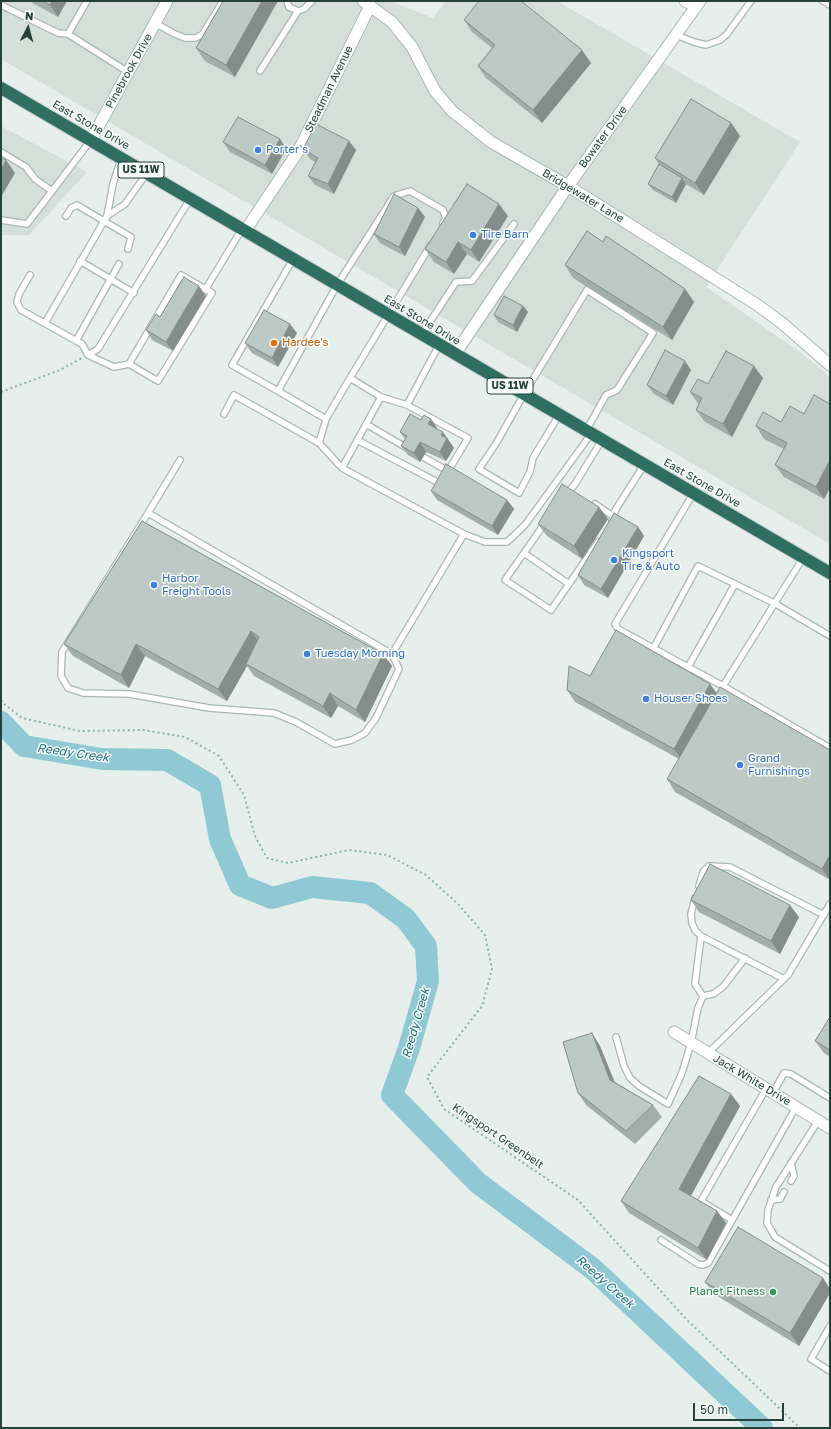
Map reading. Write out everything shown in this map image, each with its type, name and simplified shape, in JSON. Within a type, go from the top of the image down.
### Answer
[{"type":"highway","name":"East Stone Drive","points":[[1,88],[830,573]]},
{"type":"street","name":"Pinebrook Drive","points":[[91,140],[167,1]]},
{"type":"street","points":[[685,1],[698,4]]},
{"type":"street","name":"Bridgewater Lane","points":[[366,4],[392,22],[402,34],[412,47],[435,90],[452,111],[491,142],[568,186],[756,304],[782,323],[830,365]]},
{"type":"street","name":"Steadman Avenue","points":[[244,230],[299,150],[366,4]]},
{"type":"street","name":"Bowater Drive","points":[[455,354],[568,186],[698,4]]},
{"type":"street","name":"Jack White Drive","points":[[674,1032],[830,1128]]},
{"type":"lane","points":[[68,34],[86,1]]},
{"type":"lane","points":[[155,23],[184,38],[195,38],[202,35],[223,1]]},
{"type":"lane","points":[[287,1],[289,7],[298,11]]},
{"type":"lane","points":[[260,71],[298,11],[304,9],[312,1]]},
{"type":"lane","points":[[675,35],[706,45],[720,40],[727,34],[751,1]]},
{"type":"lane","points":[[823,1],[830,5]]},
{"type":"lane","points":[[1,5],[58,33],[68,34],[128,72]]},
{"type":"lane","points":[[1,220],[27,224],[91,140]]},
{"type":"lane","points":[[1,152],[26,167],[35,179],[52,191]]},
{"type":"lane","points":[[45,323],[105,219],[121,158]]},
{"type":"lane","points":[[105,219],[125,204],[147,173]]},
{"type":"lane","points":[[278,391],[337,285],[394,196],[410,191],[443,210],[446,219],[442,226]]},
{"type":"lane","points":[[88,355],[98,349],[134,293],[190,199]]},
{"type":"lane","points":[[66,216],[71,208],[77,205],[105,219],[131,237],[128,249]]},
{"type":"lane","points":[[421,334],[456,282],[472,281],[514,224]]},
{"type":"lane","points":[[205,290],[244,230]]},
{"type":"lane","points":[[319,443],[326,419],[434,240]]},
{"type":"lane","points":[[293,259],[232,364],[326,419]]},
{"type":"lane","points":[[80,261],[134,293]]},
{"type":"lane","points":[[76,341],[120,264]]},
{"type":"lane","points":[[30,276],[19,294],[17,302],[22,310],[82,344],[88,355],[114,366],[129,364],[158,381],[212,293],[180,275],[129,364]]},
{"type":"lane","points":[[559,415],[533,458],[530,472],[519,493],[479,469],[497,442],[524,394],[587,290],[653,334],[617,390],[606,395],[593,435],[570,490],[564,497]]},
{"type":"lane","points":[[407,405],[439,345]]},
{"type":"lane","points":[[350,378],[381,397],[407,405],[468,438],[440,485],[357,440]]},
{"type":"lane","points":[[224,414],[234,395],[319,443],[342,468],[464,534],[485,542],[507,542],[525,525],[593,435]]},
{"type":"lane","points":[[342,468],[381,397]]},
{"type":"lane","points":[[366,424],[411,450]]},
{"type":"lane","points":[[423,457],[448,471]]},
{"type":"lane","points":[[148,513],[392,654],[399,669],[376,718],[365,733],[352,740],[335,744],[296,722],[274,713],[209,708],[129,694],[83,693],[68,688],[61,676],[62,652],[180,460]]},
{"type":"lane","points":[[607,528],[616,509],[644,465]]},
{"type":"lane","points":[[570,490],[577,493]]},
{"type":"lane","points":[[693,494],[615,624],[618,630],[723,686],[830,748]]},
{"type":"lane","points":[[589,501],[614,516]]},
{"type":"lane","points":[[550,516],[505,580],[551,610],[603,534]]},
{"type":"lane","points":[[392,654],[464,534]]},
{"type":"lane","points":[[524,553],[569,584]]},
{"type":"lane","points":[[723,686],[803,558]]},
{"type":"lane","points":[[653,649],[698,566],[774,603],[830,636]]},
{"type":"lane","points":[[688,667],[735,584]]},
{"type":"lane","points":[[784,979],[701,936],[695,930],[691,914],[704,872],[709,866],[730,867],[824,915]]},
{"type":"lane","points":[[708,1054],[784,979],[830,904]]},
{"type":"lane","points":[[701,936],[695,984],[703,996]]},
{"type":"lane","points":[[703,996],[713,994],[723,987],[744,958]]},
{"type":"lane","points":[[616,1037],[624,1066],[630,1078],[639,1086],[668,1104],[682,1073],[691,1043],[698,1008],[703,996]]},
{"type":"lane","points":[[732,1220],[701,1201],[769,1091],[784,1073],[791,1074],[830,1098]]},
{"type":"lane","points":[[661,1240],[692,1261],[703,1265],[708,1263],[796,1107]]},
{"type":"lane","points":[[818,1121],[776,1187],[768,1210],[767,1223],[775,1237],[830,1271]]},
{"type":"lane","points":[[791,1181],[794,1176],[792,1163]]},
{"type":"lane","points":[[771,1200],[780,1199],[784,1192]]},
{"type":"lane","points":[[830,1326],[811,1359],[830,1372]]},
{"type":"path","points":[[1,392],[60,370],[88,355]]},
{"type":"path","name":"Kingsport Greenbelt","points":[[1,700],[22,718],[80,731],[143,730],[185,737],[219,756],[244,795],[255,836],[267,858],[288,863],[350,850],[387,855],[426,875],[452,899],[485,935],[492,969],[482,1006],[427,1077],[444,1109],[578,1200],[686,1319],[800,1428]]},
{"type":"shaded area","points":[[1,1],[390,1],[433,18],[446,1],[557,1],[800,142],[706,287],[800,352],[830,377],[830,544],[1,59]]},
{"type":"shaded area","points":[[1,126],[87,172],[29,235],[1,235]]},
{"type":"building","points":[[43,1],[52,1],[50,5]]},
{"type":"building","points":[[223,1],[262,1],[226,65],[196,48]]},
{"type":"building","points":[[479,1],[521,1],[582,50],[533,110],[478,66],[495,45],[464,20]]},
{"type":"building","points":[[691,99],[731,123],[695,183],[655,158]]},
{"type":"building","name":"Porter's","points":[[238,117],[280,139],[265,165],[223,142]]},
{"type":"building","points":[[316,124],[349,141],[328,184],[308,176],[318,158],[303,149]]},
{"type":"building","points":[[1,158],[6,160],[1,170]]},
{"type":"building","points":[[659,164],[682,178],[672,197],[648,184]]},
{"type":"building","points":[[467,184],[499,204],[471,250],[458,242],[446,262],[425,249]]},
{"type":"building","points":[[394,194],[418,208],[399,247],[374,234]]},
{"type":"building","points":[[587,231],[603,242],[606,236],[685,289],[663,327],[565,265]]},
{"type":"building","points":[[184,277],[199,286],[166,342],[146,330],[156,314],[160,317]]},
{"type":"building","points":[[504,296],[523,306],[513,325],[494,315]]},
{"type":"building","points":[[264,310],[290,324],[272,358],[245,343]]},
{"type":"building","points":[[665,350],[685,361],[666,396],[647,385]]},
{"type":"building","points":[[726,351],[754,366],[723,424],[696,410],[702,398],[690,392],[698,379],[708,384]]},
{"type":"building","points":[[814,395],[830,404],[830,460],[816,487],[775,465],[787,443],[756,426],[763,412],[781,422],[790,406],[804,414]]},
{"type":"building","points":[[410,414],[421,420],[424,415],[431,419],[428,424],[443,432],[441,435],[447,438],[440,452],[420,442],[414,453],[401,446],[407,436],[400,432]]},
{"type":"building","points":[[446,464],[507,500],[492,526],[431,491]]},
{"type":"building","points":[[562,484],[599,507],[574,546],[538,524]]},
{"type":"building","points":[[614,513],[638,527],[601,589],[578,575]]},
{"type":"building","points":[[142,521],[383,654],[356,710],[330,693],[323,706],[246,664],[259,637],[251,631],[218,689],[136,644],[121,675],[64,644]]},
{"type":"building","name":"Houser Shoes","points":[[616,630],[710,684],[674,749],[567,690],[569,666],[590,676]]},
{"type":"building","points":[[720,687],[830,750],[830,855],[822,869],[667,779]]},
{"type":"building","points":[[710,864],[790,905],[771,941],[691,900]]},
{"type":"building","points":[[830,1017],[830,1050],[815,1041]]},
{"type":"building","points":[[592,1033],[610,1080],[653,1105],[626,1131],[578,1093],[563,1042]]},
{"type":"building","points":[[699,1076],[731,1094],[679,1189],[717,1211],[698,1248],[621,1201]]},
{"type":"building","name":"Planet Fitness","points":[[738,1227],[823,1278],[790,1333],[705,1282]]},
{"type":"waterway","name":"Reedy Creek","points":[[1,722],[24,746],[102,759],[167,760],[210,785],[220,839],[240,885],[272,898],[312,887],[370,893],[406,919],[426,946],[428,981],[409,1048],[392,1095],[478,1183],[593,1269],[762,1428]]},
{"type":"place","name":"Porter's","points":[[258,150]]},
{"type":"place","name":"Tire Barn","points":[[473,235]]},
{"type":"place","name":"Hardee's","points":[[274,343]]},
{"type":"place","name":"Kingsport Tire & Auto","points":[[614,560]]},
{"type":"place","name":"Harbor Freight Tools","points":[[154,585]]},
{"type":"place","name":"Tuesday Morning","points":[[307,654]]},
{"type":"place","name":"Houser Shoes","points":[[646,699]]},
{"type":"place","name":"Grand Furnishings","points":[[740,765]]},
{"type":"place","name":"Planet Fitness","points":[[773,1292]]}]
